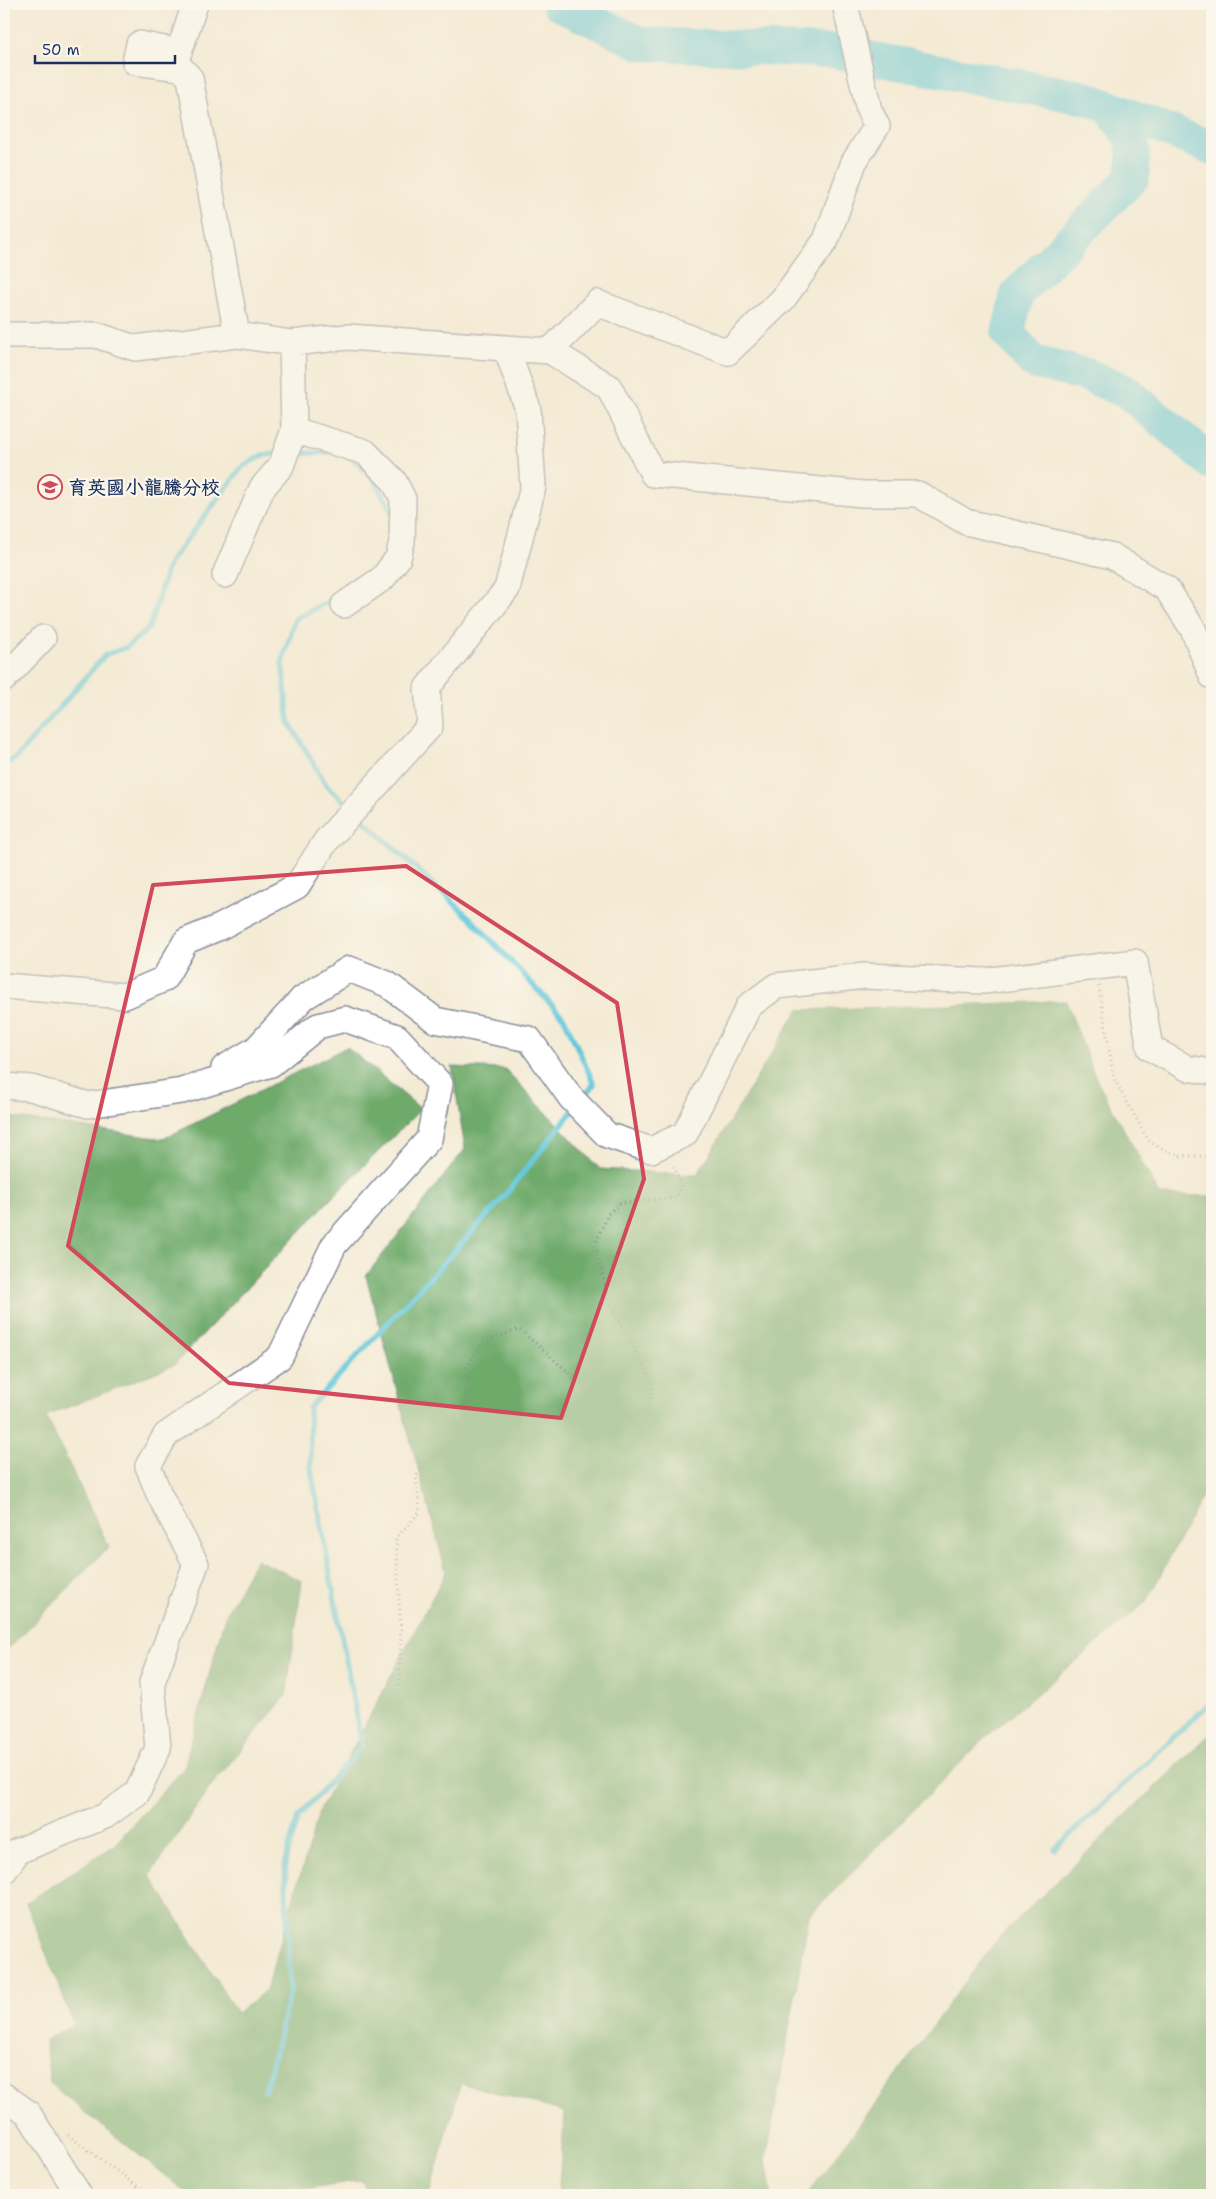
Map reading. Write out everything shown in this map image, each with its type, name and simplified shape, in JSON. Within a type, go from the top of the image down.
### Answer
[{"type":"street","points":[[195,4],[179,52],[138,44],[135,62],[180,68],[190,78],[237,335]]},
{"type":"street","points":[[550,351],[597,303],[728,352],[783,299],[826,240],[854,162],[877,126],[869,110],[846,7]]},
{"type":"street","points":[[4,335],[96,335],[135,348],[237,335],[292,342],[347,337],[550,351],[609,387],[653,474],[863,494],[918,494],[966,522],[1112,556],[1167,589],[1193,629],[1212,676]]},
{"type":"street","points":[[225,574],[262,488],[281,466],[294,430],[292,342]]},
{"type":"street","points":[[4,986],[124,996],[164,978],[186,941],[220,927],[297,886],[326,841],[430,726],[427,688],[507,589],[532,487],[528,409],[506,348]]},
{"type":"street","points":[[294,430],[366,452],[394,481],[403,499],[402,542],[398,558],[383,578],[344,605]]},
{"type":"street","points":[[4,680],[43,638]]},
{"type":"street","points":[[182,1091],[256,1049],[303,998],[349,969],[387,984],[435,1020],[529,1039],[571,1098],[607,1135],[651,1150],[685,1134],[749,1006],[776,986],[865,976],[984,980],[1135,962],[1150,1048],[1186,1068],[1212,1072]]},
{"type":"street","points":[[4,1086],[31,1088],[88,1105],[182,1091],[271,1064],[318,1026],[346,1020],[397,1037],[440,1084],[430,1139],[334,1245],[280,1357],[166,1435],[148,1466],[159,1494],[196,1564],[152,1682],[158,1748],[137,1793],[106,1816],[18,1851],[4,1871]]},
{"type":"street","points":[[4,2096],[28,2113],[79,2195]]},
{"type":"path","points":[[1096,968],[1114,1079],[1148,1140],[1160,1148],[1181,1156],[1212,1156]]},
{"type":"path","points":[[399,1690],[401,1634],[396,1538],[420,1512],[416,1476],[464,1421],[467,1367],[484,1342],[519,1329],[613,1411],[628,1419],[645,1414],[652,1399],[652,1381],[610,1304],[595,1245],[608,1214],[620,1203],[676,1198],[681,1187],[664,1144]]},
{"type":"path","points":[[66,2133],[148,2195]]},
{"type":"path","points":[[316,2195],[327,2192],[329,2195]]},
{"type":"highlighted area","points":[[406,866],[617,1003],[644,1179],[561,1418],[229,1383],[68,1246],[153,885]]},
{"type":"green space","points":[[1066,1001],[1097,1081],[1160,1195],[1212,1196],[1212,1479],[1146,1602],[987,1736],[809,1916],[766,2160],[772,2195],[558,2195],[565,2112],[461,2083],[429,2195],[368,2195],[362,2180],[267,2195],[189,2195],[50,2084],[45,2040],[74,2024],[26,1903],[114,1845],[184,1768],[225,1616],[256,1559],[302,1581],[286,1696],[211,1786],[150,1875],[237,2013],[266,1990],[319,1812],[446,1572],[366,1276],[465,1149],[452,1067],[505,1069],[600,1169],[697,1175],[798,1010]]},
{"type":"green space","points":[[347,1047],[421,1109],[324,1206],[174,1365],[46,1416],[109,1547],[4,1653],[4,1116],[163,1139]]},
{"type":"green space","points":[[1212,1732],[1212,2195],[807,2195],[998,1938]]},
{"type":"waterway","points":[[559,4],[642,44],[831,51],[1086,98],[1212,148]]},
{"type":"waterway","points":[[1110,108],[1133,141],[1133,177],[1017,294],[1008,333],[1033,362],[1087,375],[1127,392],[1212,463]]},
{"type":"waterway","points":[[291,454],[332,452]]},
{"type":"waterway","points":[[4,764],[16,758],[105,655],[127,647],[149,628],[169,563],[243,466],[263,455],[279,454]]},
{"type":"waterway","points":[[351,458],[373,478],[393,514]]},
{"type":"waterway","points":[[340,595],[295,619],[282,663],[289,722],[326,785],[349,806]]},
{"type":"waterway","points":[[357,814],[471,919],[564,1018],[594,1084],[582,1100]]},
{"type":"waterway","points":[[265,2091],[290,1992],[285,1862],[298,1817],[362,1747],[311,1470],[309,1408],[498,1204],[574,1109]]},
{"type":"waterway","points":[[1055,1849],[1212,1701]]},
{"type":"place","name":"育英國小龍騰分校","points":[[50,487]]}]
